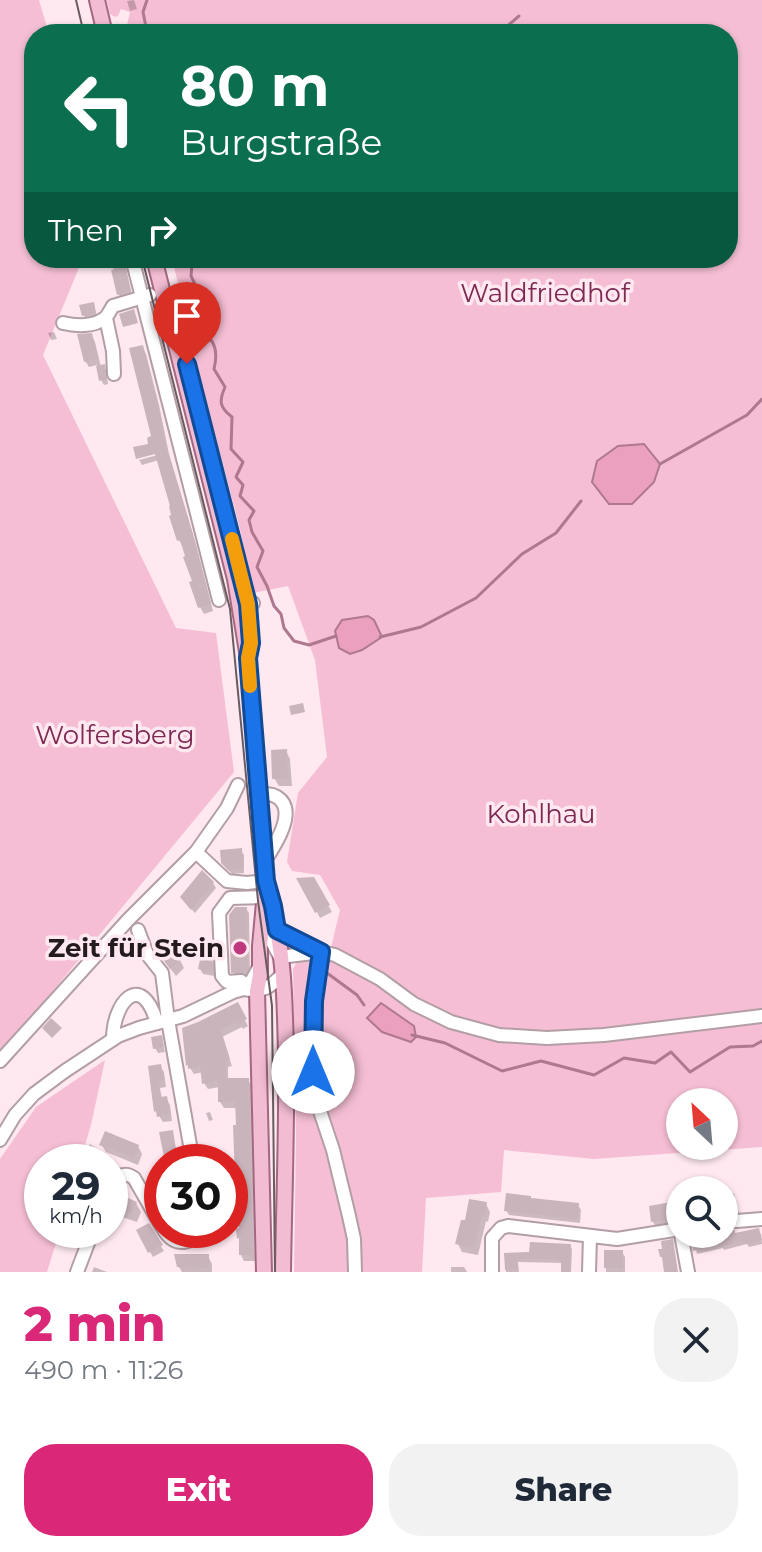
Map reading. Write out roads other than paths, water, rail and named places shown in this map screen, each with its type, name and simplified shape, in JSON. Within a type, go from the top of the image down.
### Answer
[{"type":"main road","points":[[94,0],[100,24]]},
{"type":"main road","points":[[157,268],[229,555],[248,658],[266,881],[277,930],[285,1004],[283,1272]]},
{"type":"main road","points":[[163,268],[250,603],[251,643],[248,658]]},
{"type":"main road","points":[[264,1272],[251,987],[260,962],[266,881]]},
{"type":"street","points":[[136,268],[146,296],[209,543],[219,600]]},
{"type":"street","points":[[63,323],[88,325],[106,318],[113,306],[146,296],[159,277]]},
{"type":"street","points":[[146,296],[166,308]]},
{"type":"street","points":[[106,318],[114,374]]},
{"type":"street","points":[[209,543],[220,525]]},
{"type":"street","points":[[209,543],[229,555]]},
{"type":"street","points":[[0,1061],[128,920],[196,852],[227,808],[238,785]]},
{"type":"street","points":[[258,797],[276,796],[285,808],[281,837],[264,862]]},
{"type":"street","points":[[196,852],[227,881],[266,881]]},
{"type":"street","points":[[251,987],[241,981],[227,982],[222,976],[219,913],[230,898],[264,904],[271,940],[280,957],[321,952]]},
{"type":"street","points":[[138,930],[147,954],[162,973],[162,1021],[189,1144]]},
{"type":"street","points":[[277,930],[321,952],[335,955],[380,979],[414,1004],[451,1022],[499,1035],[547,1038],[604,1035],[762,1016]]},
{"type":"street","points":[[321,952],[314,1001],[314,1093],[333,1150],[349,1216],[354,1239],[355,1272]]},
{"type":"street","points":[[0,1140],[15,1115],[34,1094],[113,1039],[129,1031],[183,1016],[233,992],[271,986],[282,975]]},
{"type":"street","points":[[113,1039],[120,1008],[130,996],[137,994],[150,1002],[162,1021]]},
{"type":"street","points":[[128,1174],[144,1195]]},
{"type":"street","points":[[738,1221],[762,1219]]},
{"type":"street","points":[[492,1272],[492,1238],[501,1228],[508,1226],[617,1239],[666,1234]]},
{"type":"street","points":[[589,1272],[590,1236]]},
{"type":"street","points":[[77,1272],[86,1248]]},
{"type":"street","points":[[684,1248],[688,1272]]},
{"type":"waterway","points":[[145,24],[143,12],[147,0]]},
{"type":"waterway","points":[[510,24],[519,16]]},
{"type":"waterway","points":[[192,268],[204,333],[215,349],[214,369],[225,387],[221,404],[232,417],[231,449],[243,462],[236,477],[243,485],[240,496],[254,511],[249,520],[263,551],[257,567],[274,606],[281,614],[284,628],[294,641],[309,645],[336,636]]},
{"type":"waterway","points":[[660,464],[747,415],[762,399]]},
{"type":"waterway","points":[[380,637],[421,627],[476,598],[522,554],[556,533],[581,501]]},
{"type":"waterway","points":[[327,973],[357,995],[364,1005]]},
{"type":"waterway","points":[[412,1035],[445,1043],[502,1071],[541,1061],[594,1075],[624,1058],[655,1063],[671,1052],[690,1072],[730,1047],[753,1046],[762,1041]]},
{"type":"tram line","points":[[76,0],[82,24]]},
{"type":"tram line","points":[[145,268],[230,609],[258,901],[272,1006],[275,1272]]},
{"type":"place","name":"Zeit für Stein","points":[[240,948]]},
{"type":"park label","name":"Waldfriedhof","points":[[545,293]]},
{"type":"park label","name":"Wolfersberg","points":[[115,735]]},
{"type":"park label","name":"Kohlhau","points":[[541,814]]}]
